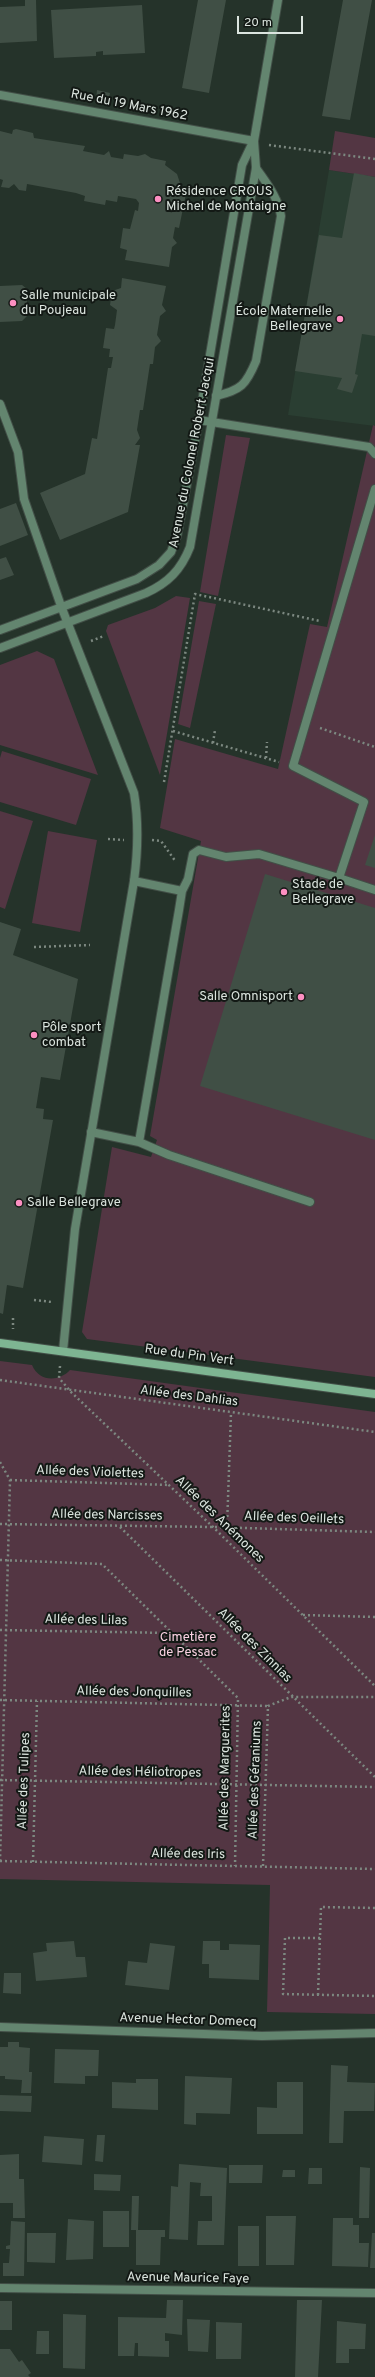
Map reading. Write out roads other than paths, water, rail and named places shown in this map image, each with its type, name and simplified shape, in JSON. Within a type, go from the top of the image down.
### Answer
[{"type":"street","name":"Avenue du Colonel Robert Jacqui","points":[[0,648],[158,588],[167,582],[183,564],[190,547],[256,168],[254,141],[278,0]]},
{"type":"street","name":"Rue du 19 Mars 1962","points":[[0,94],[254,141]]},
{"type":"street","name":"Avenue du Colonel Robert Jacqui","points":[[0,630],[61,606],[137,579],[159,565],[171,552],[177,536],[199,420],[242,165],[254,141]]},
{"type":"street","points":[[216,396],[237,391],[249,378],[256,361],[282,216],[277,199],[256,168]]},
{"type":"street","points":[[0,404],[18,452],[24,499],[67,623],[134,793],[138,816],[138,840],[134,882],[75,1229],[63,1351]]},
{"type":"street","points":[[199,420],[369,447],[375,454]]},
{"type":"street","points":[[339,878],[364,802],[293,766],[375,489]]},
{"type":"street","points":[[139,1142],[182,892],[190,870],[193,854],[200,850],[226,857],[259,854],[375,890]]},
{"type":"street","points":[[134,882],[182,892]]},
{"type":"street","points":[[91,1132],[139,1142],[169,1155],[310,1202]]},
{"type":"street","name":"Rue du Pin Vert","points":[[0,1343],[375,1394]]},
{"type":"street","name":"Avenue Hector Domecq","points":[[0,2027],[262,2036],[375,2033]]},
{"type":"street","name":"Avenue Maurice Faye","points":[[0,2288],[375,2293]]},
{"type":"place","name":"Résidence CROUS Michel de Montaigne","points":[[158,199]]},
{"type":"place","name":"Salle municipale du Poujeau","points":[[13,303]]},
{"type":"place","name":"École Maternelle Bellegrave","points":[[340,319]]},
{"type":"place","name":"Stade de Bellegrave","points":[[284,892]]},
{"type":"place","name":"Salle Omnisport","points":[[301,997]]},
{"type":"place","name":"Pôle sport combat","points":[[34,1035]]},
{"type":"place","name":"Salle Bellegrave","points":[[19,1203]]},
{"type":"park label","name":"Cimetière de Pessac","points":[[188,1646]]}]
